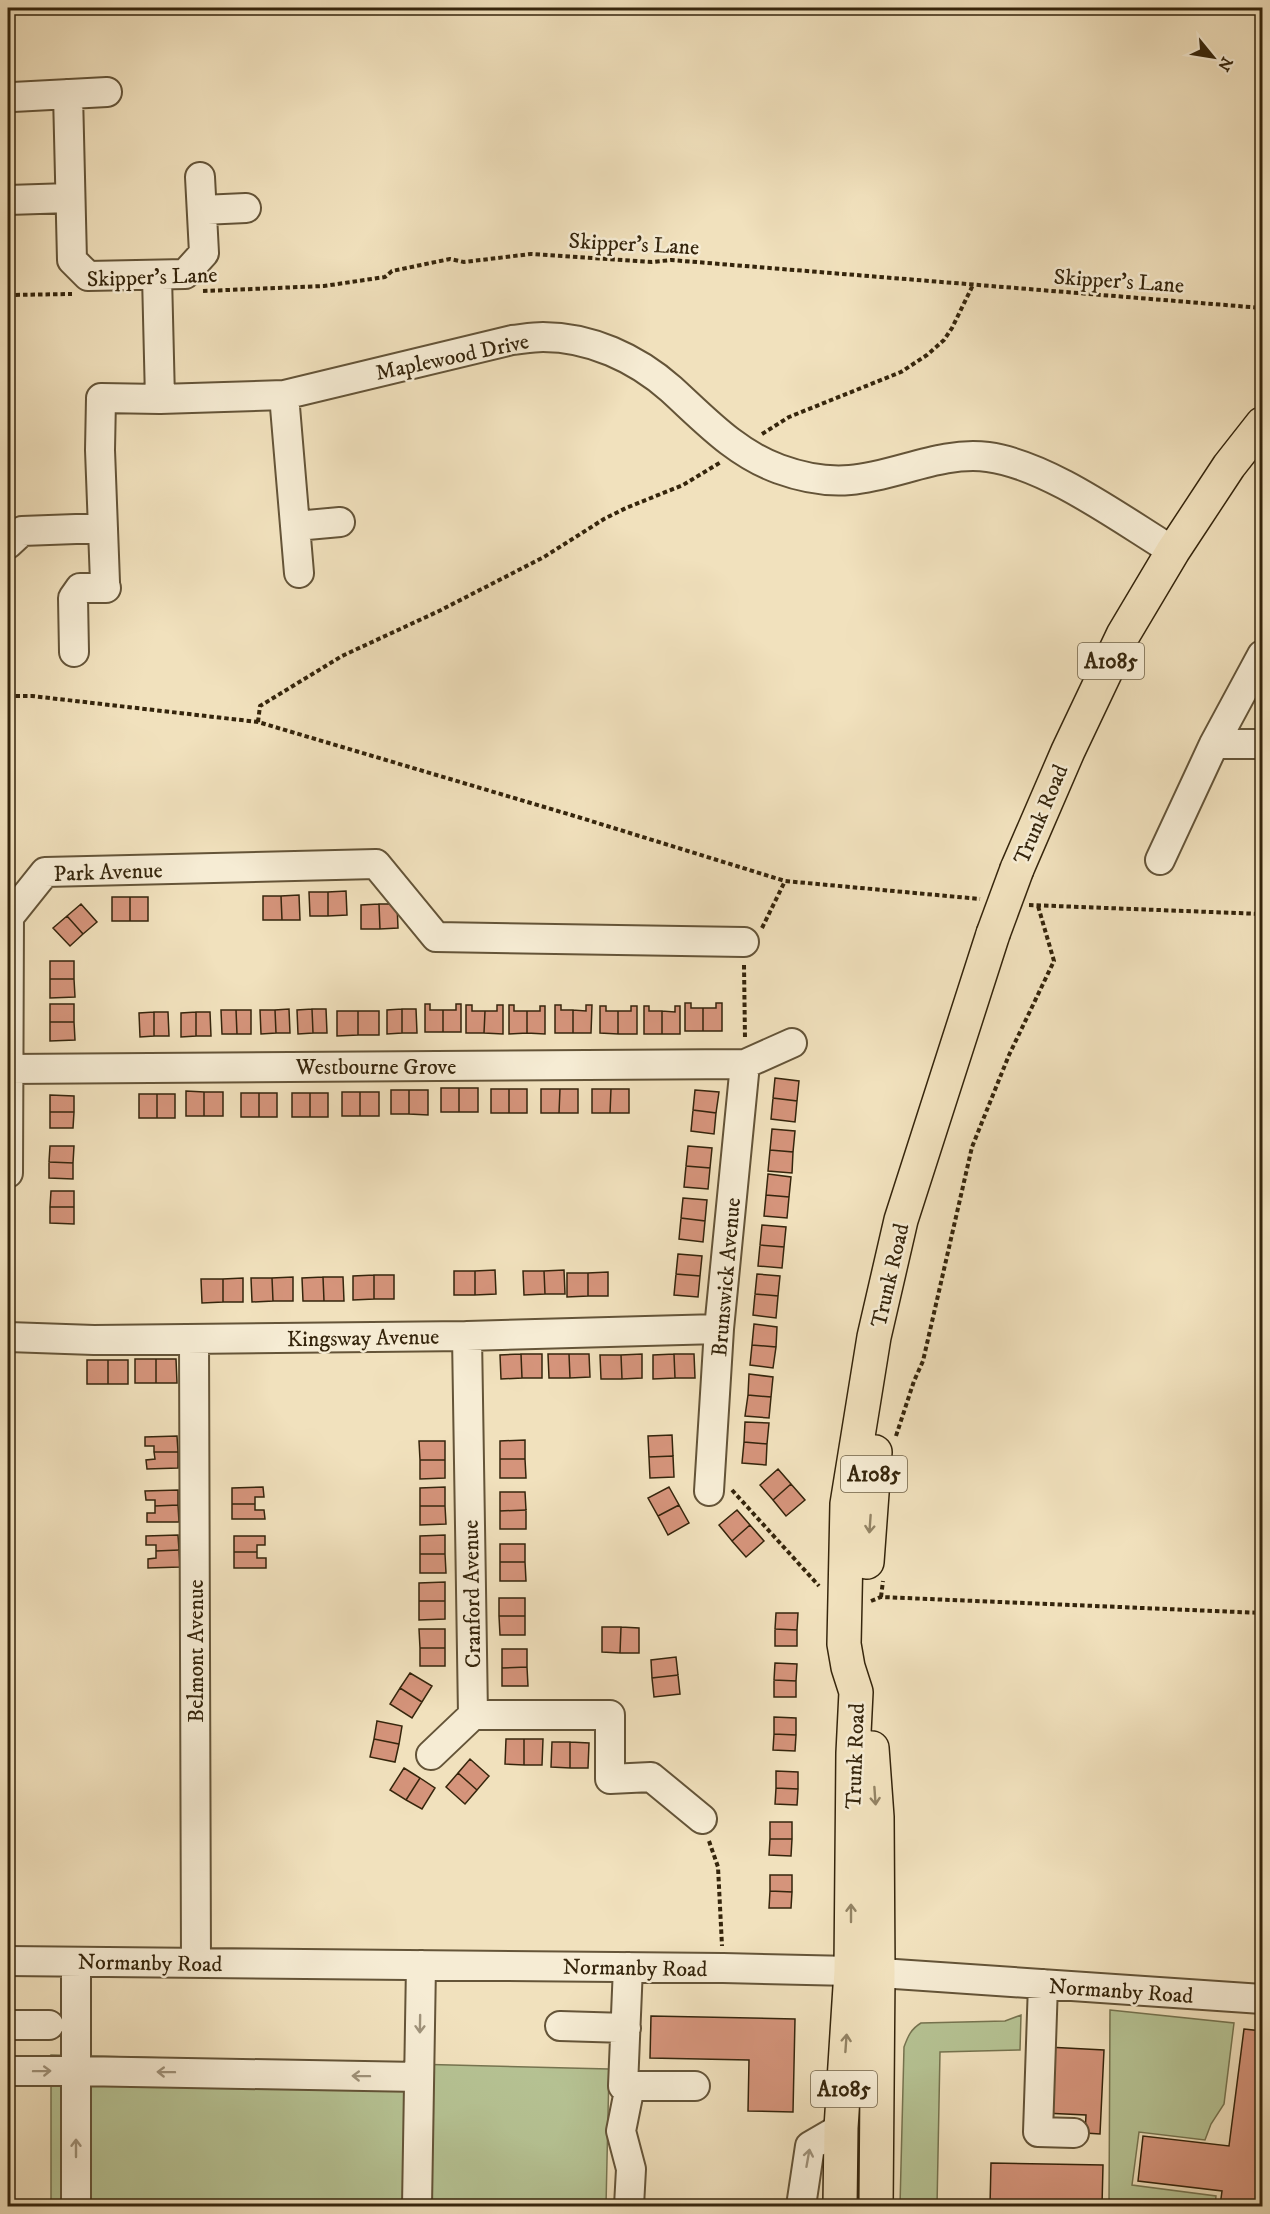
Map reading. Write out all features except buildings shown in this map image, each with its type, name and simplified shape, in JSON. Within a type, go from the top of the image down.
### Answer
[{"type":"main road","name":"Trunk Road","points":[[840,2206],[841,2128],[865,1972],[852,1753],[856,1692],[844,1644],[864,1600],[848,1504],[874,1337],[901,1220],[993,934],[1017,869],[1068,751],[1123,635],[1173,551],[1229,466],[1263,424]]},
{"type":"main road","name":"A1085","points":[[865,1972],[877,2141],[876,2206]]},
{"type":"street","points":[[13,97],[107,92]]},
{"type":"street","points":[[68,94],[72,260],[88,276],[157,284],[184,274],[204,253],[200,177]]},
{"type":"street","points":[[8,200],[70,198]]},
{"type":"street","points":[[202,210],[246,208]]},
{"type":"street","points":[[157,284],[160,399]]},
{"type":"street","name":"Maplewood Drive","points":[[75,652],[73,598],[80,588],[106,585],[100,450],[101,398],[160,399],[284,395],[512,340],[543,337],[600,346],[623,356],[669,387],[706,423],[740,449],[785,471],[801,476],[849,480],[878,476],[934,460],[988,457],[1015,464],[1058,482],[1173,551]]},
{"type":"street","points":[[284,395],[299,573]]},
{"type":"street","points":[[296,526],[340,522]]},
{"type":"street","points":[[8,544],[22,531],[103,528]]},
{"type":"street","points":[[1160,860],[1214,744],[1263,655]]},
{"type":"street","points":[[1214,744],[1263,744]]},
{"type":"street","name":"Park Avenue","points":[[8,1173],[9,917],[45,872],[376,864],[436,938],[744,942]]},
{"type":"street","points":[[745,1064],[792,1043]]},
{"type":"street","name":"Westbourne Grove","points":[[8,1069],[745,1064]]},
{"type":"street","name":"Brunswick Avenue","points":[[709,1491],[719,1329],[745,1064]]},
{"type":"street","name":"Kingsway Avenue","points":[[8,1337],[94,1340],[467,1336],[719,1329]]},
{"type":"street","name":"Cranford Avenue","points":[[467,1336],[473,1715]]},
{"type":"street","name":"Belmont Avenue","points":[[194,1339],[196,1963]]},
{"type":"street","points":[[431,1755],[473,1715],[610,1715],[610,1779],[651,1777],[702,1819]]},
{"type":"street","name":"Normanby Road","points":[[8,1961],[723,1968],[865,1972],[1263,2000]]},
{"type":"street","points":[[76,1962],[76,2206]]},
{"type":"street","points":[[417,2206],[421,1965]]},
{"type":"street","points":[[628,1967],[623,2086],[695,2086]]},
{"type":"street","points":[[1043,1984],[1038,2132],[1074,2133]]},
{"type":"street","points":[[8,2025],[49,2025]]},
{"type":"street","points":[[560,2026],[626,2028]]},
{"type":"street","points":[[8,2072],[76,2071],[419,2077]]},
{"type":"street","points":[[629,2206],[631,2169],[621,2131],[630,2086]]},
{"type":"street","points":[[801,2206],[810,2146],[841,2128]]},
{"type":"street","points":[[864,2206],[877,2141]]},
{"type":"path","name":"Skipper's Lane","points":[[157,284],[324,286],[385,277],[392,271],[450,259],[464,262],[531,254],[652,262],[671,260],[1263,308]]},
{"type":"path","points":[[258,722],[260,706],[342,656],[439,611],[544,557],[604,519],[683,485],[707,472],[768,428],[789,417],[901,372],[927,355],[944,340],[973,285]]},
{"type":"path","name":"Skipper's Lane","points":[[8,295],[76,294]]},
{"type":"path","points":[[8,696],[32,696],[258,722],[785,881],[987,900]]},
{"type":"path","points":[[745,1064],[744,942],[763,927],[785,881]]},
{"type":"path","points":[[1018,904],[1263,914]]},
{"type":"path","points":[[896,1443],[897,1432],[923,1361],[972,1147],[1009,1055],[1054,961],[1038,906]]},
{"type":"path","points":[[709,1491],[723,1498],[733,1489],[828,1597],[1263,1613]]},
{"type":"path","points":[[864,1600],[884,1573]]},
{"type":"path","points":[[702,1819],[718,1867],[723,1968]]},
{"type":"green space","points":[[1110,2010],[1234,2023],[1224,2104],[1211,2124],[1205,2140],[1139,2132],[1132,2185],[1216,2196],[1215,2206],[1109,2206]]},
{"type":"green space","points":[[1021,2015],[1020,2050],[940,2052],[937,2206],[900,2206],[904,2047],[910,2033],[921,2023],[1005,2021]]},
{"type":"green space","points":[[51,2055],[609,2069],[606,2206],[51,2206]]}]
